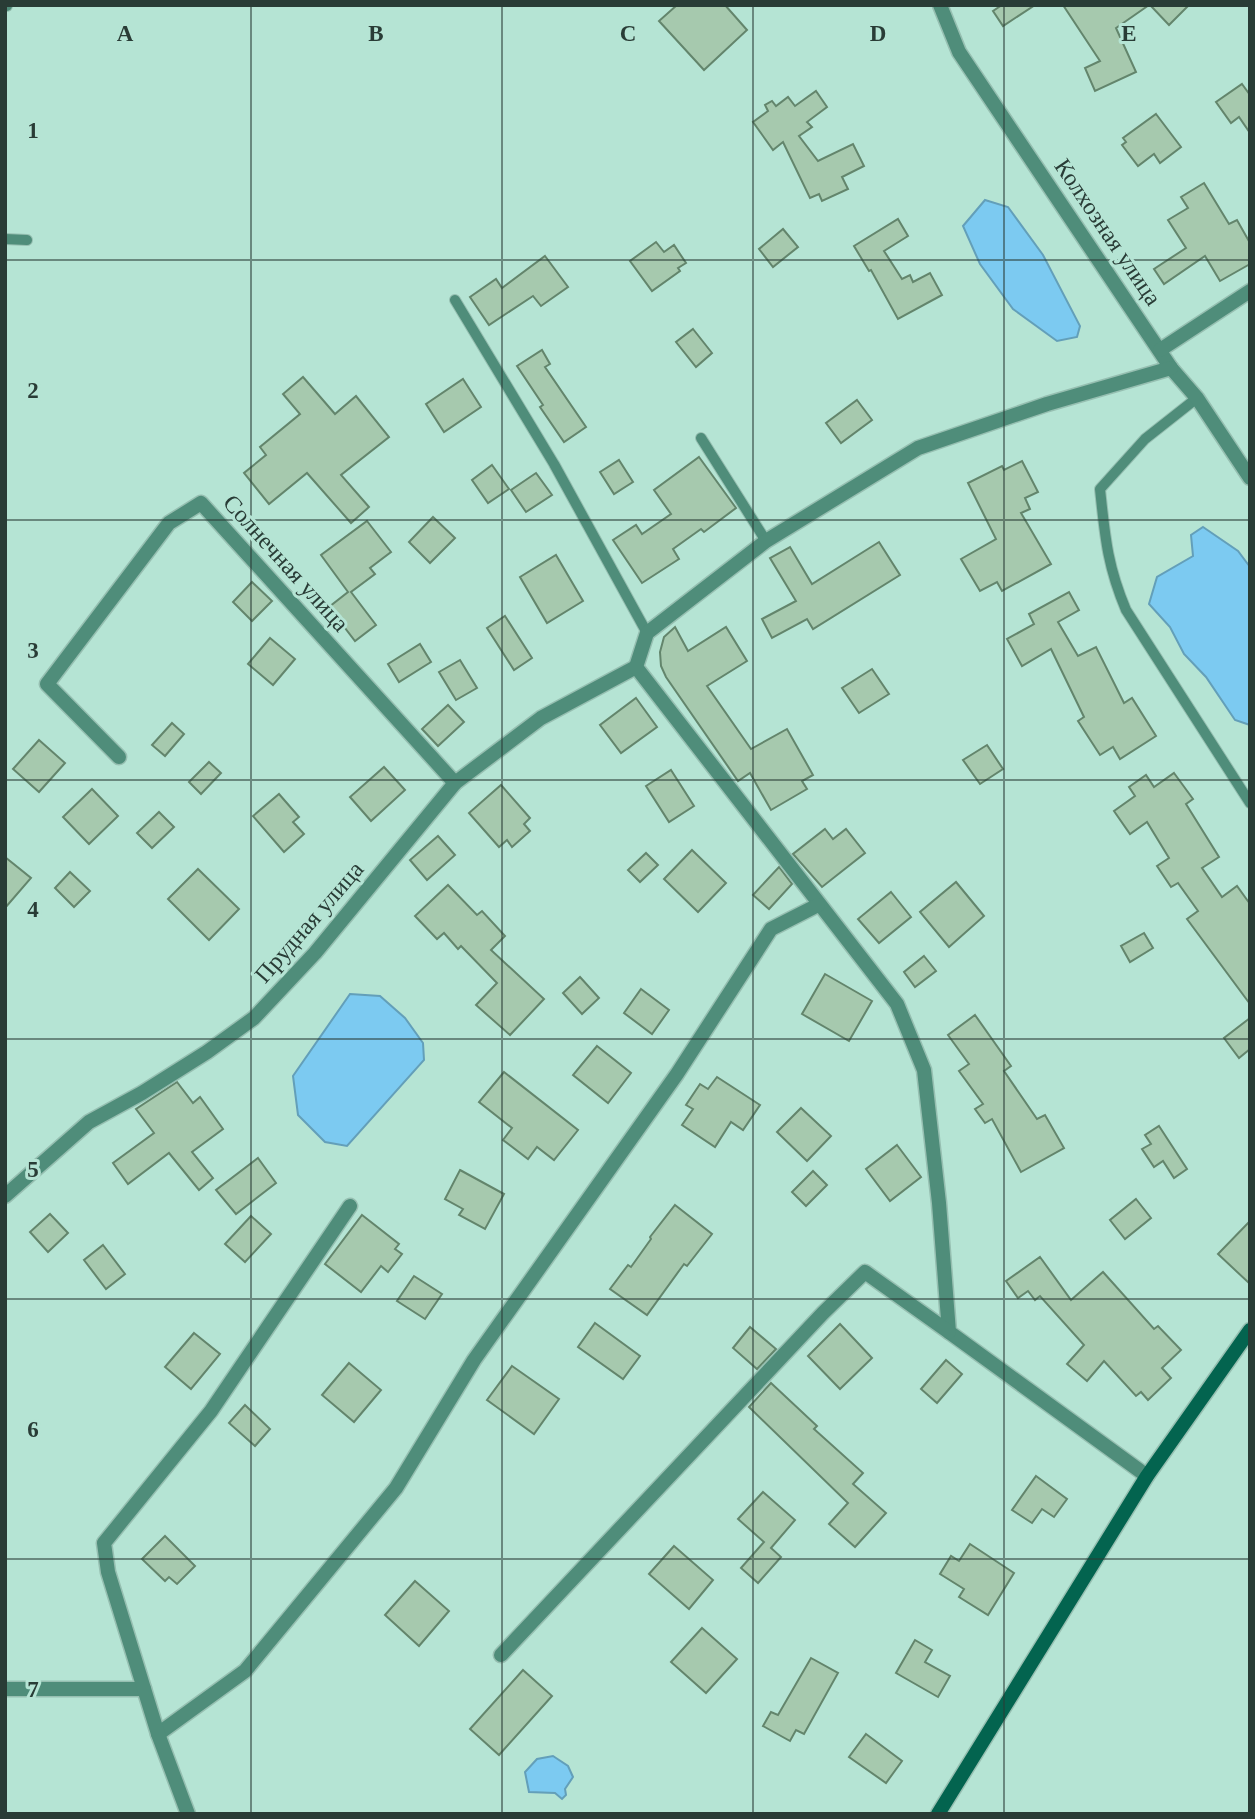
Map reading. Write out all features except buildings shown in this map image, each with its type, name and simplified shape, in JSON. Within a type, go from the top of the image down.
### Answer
[{"type":"street","name":"Колхозная улица","points":[[940,5],[959,51],[1171,368],[1197,398],[1250,478]]},
{"type":"street","points":[[1160,350],[1250,291]]},
{"type":"street","points":[[949,1332],[939,1203],[924,1070],[897,1004],[636,667],[647,633],[766,541],[918,449],[1047,404],[1171,368]]},
{"type":"street","name":"Солнечная улица","points":[[118,757],[47,684],[169,523],[201,503],[455,783]]},
{"type":"street","name":"Прудная улица","points":[[5,1196],[89,1122],[142,1093],[254,1018],[315,953],[455,783],[541,718],[636,667]]},
{"type":"street","points":[[158,1734],[245,1671],[396,1488],[474,1360],[677,1074],[771,929],[818,905]]},
{"type":"street","points":[[188,1814],[144,1689],[108,1572],[104,1542],[211,1411],[350,1206]]},
{"type":"street","points":[[501,1655],[823,1313],[865,1272],[1147,1476]]},
{"type":"street","points":[[938,1814],[1147,1476],[1250,1330]]},
{"type":"street","points":[[5,1689],[144,1689]]},
{"type":"lane","points":[[5,239],[27,240]]},
{"type":"lane","points":[[455,300],[554,464],[647,633]]},
{"type":"lane","points":[[1197,398],[1145,439],[1100,489],[1107,554],[1126,610],[1250,803]]},
{"type":"lane","points":[[701,438],[766,541]]},
{"type":"water","points":[[985,200],[1008,207],[1043,255],[1080,326],[1077,337],[1057,341],[1013,309],[980,264],[963,226]]},
{"type":"water","points":[[1203,527],[1238,551],[1250,567],[1250,725],[1235,720],[1206,677],[1184,654],[1170,627],[1149,604],[1157,577],[1193,556],[1191,535]]},
{"type":"water","points":[[350,994],[380,996],[405,1018],[423,1043],[424,1060],[347,1146],[325,1142],[298,1115],[293,1076]]},
{"type":"water","points":[[553,1756],[568,1766],[573,1777],[562,1799],[555,1793],[529,1792],[525,1772],[537,1759]]}]
